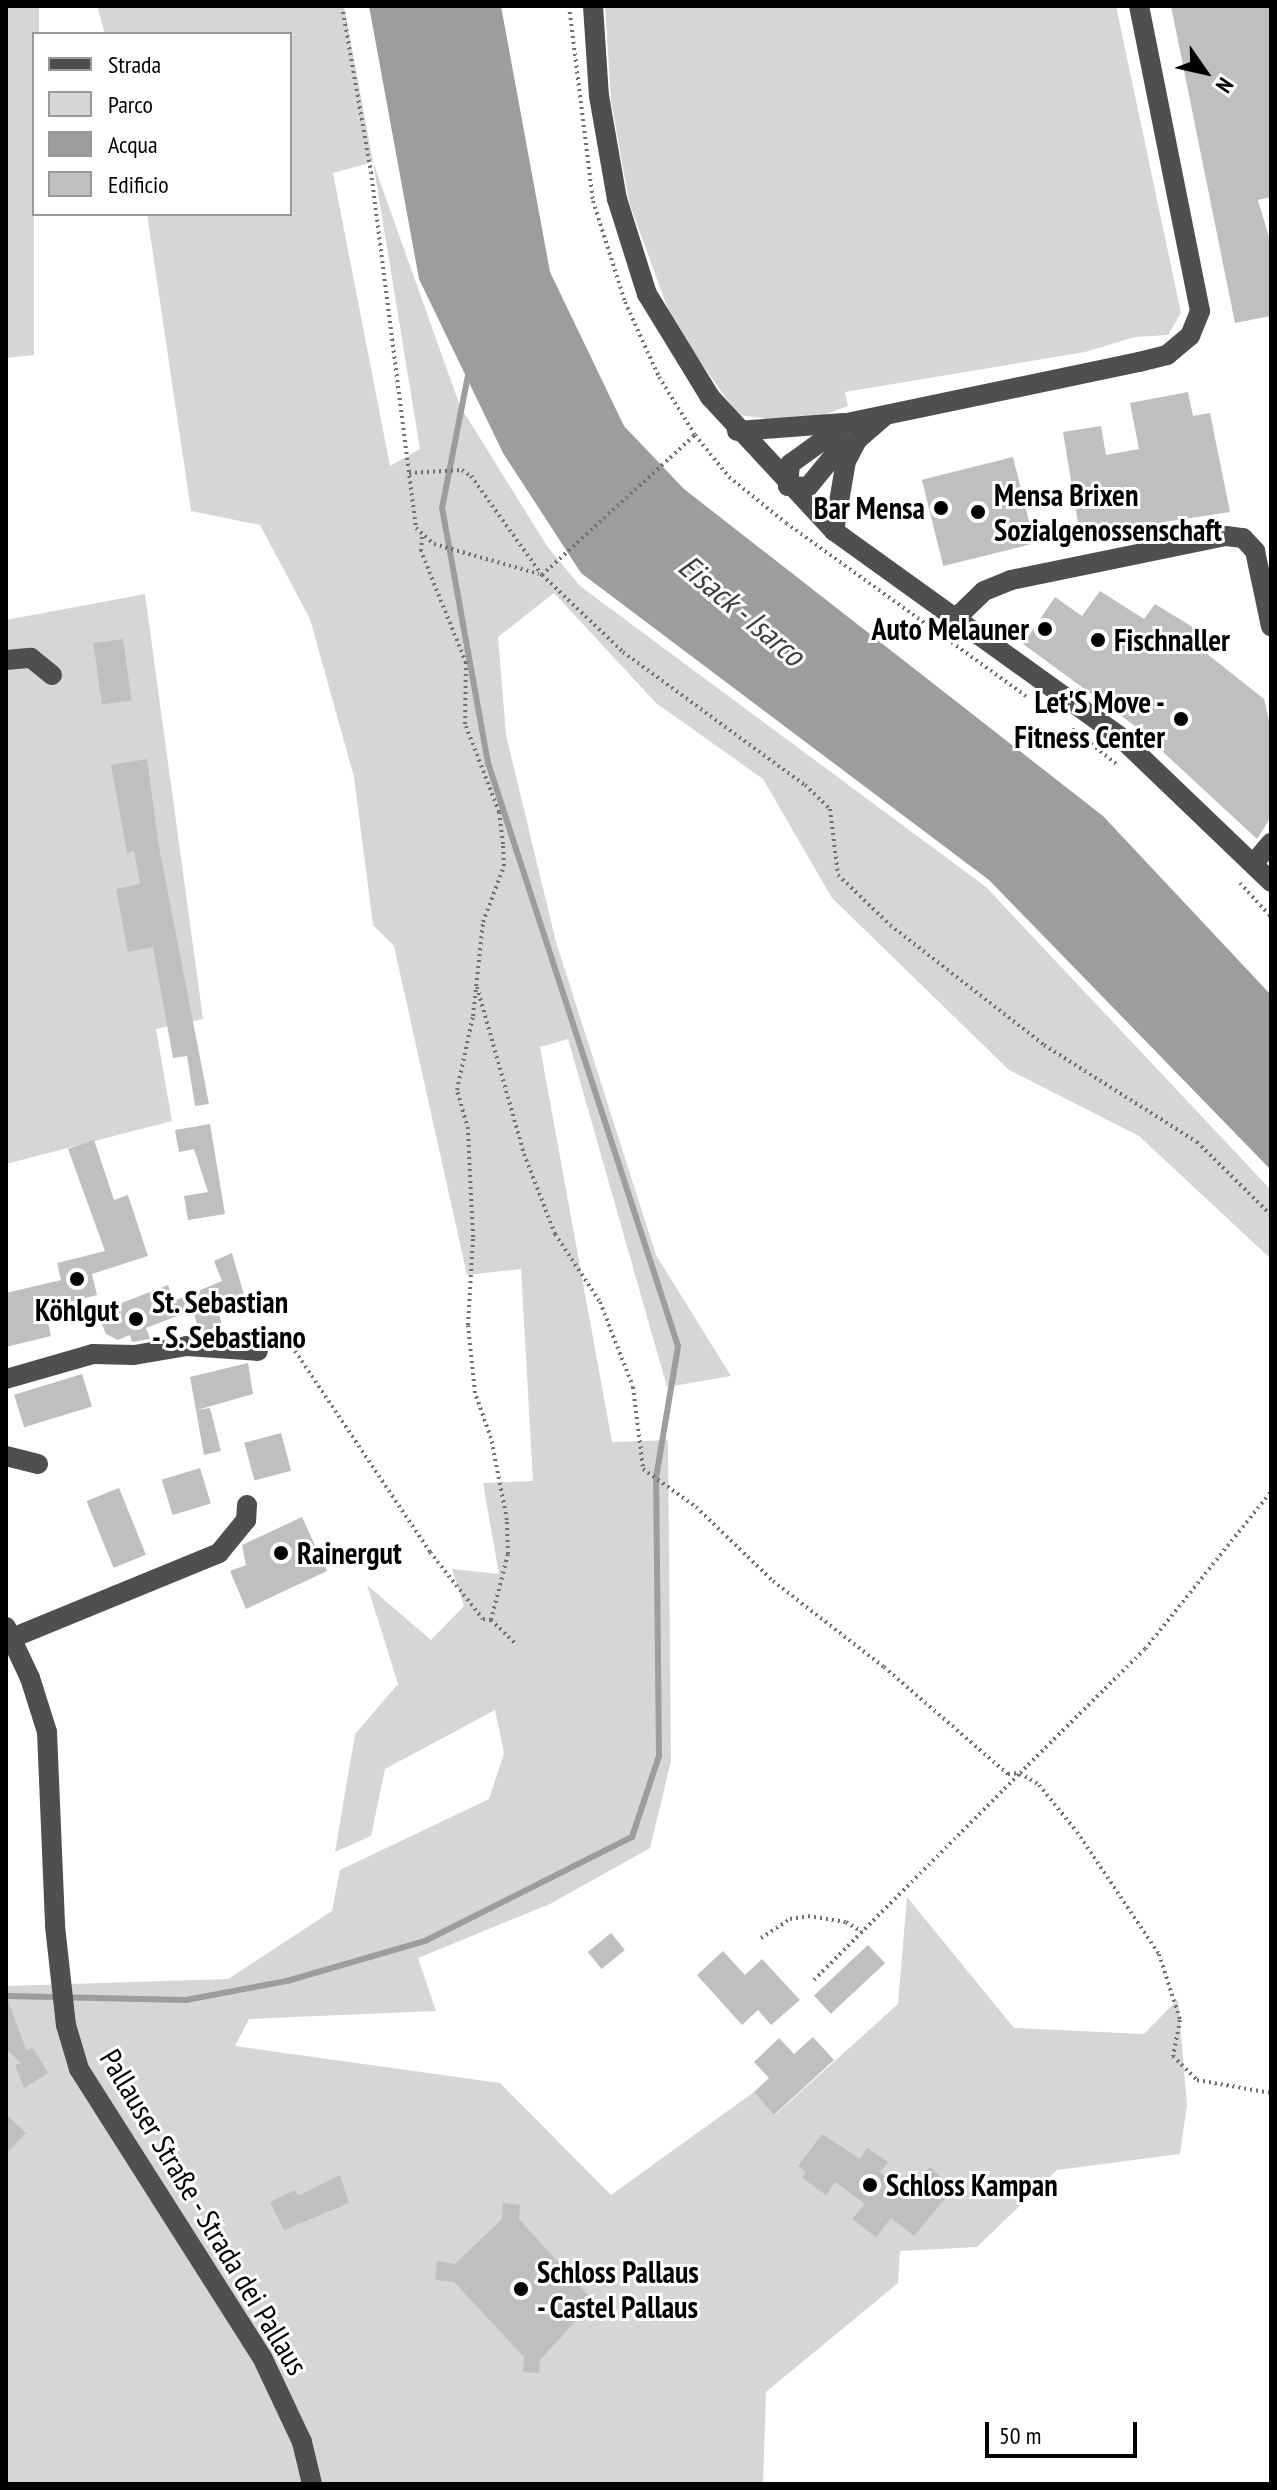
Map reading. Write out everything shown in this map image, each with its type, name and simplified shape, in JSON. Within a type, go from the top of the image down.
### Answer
[{"type":"street","points":[[593,6],[599,96],[617,199],[647,294],[684,361],[737,431],[834,531],[1119,736],[1271,882]]},
{"type":"street","points":[[737,431],[852,432],[885,416],[1167,355],[1190,336],[1200,311],[1139,6]]},
{"type":"street","points":[[788,486],[808,487],[852,432]]},
{"type":"street","points":[[834,531],[837,490],[852,432]]},
{"type":"street","points":[[955,619],[984,591],[1011,580],[1226,536],[1243,538],[1255,551],[1271,626]]},
{"type":"street","points":[[6,660],[31,658],[52,675]]},
{"type":"street","points":[[1254,863],[1271,843]]},
{"type":"street","points":[[6,1379],[93,1354],[134,1355],[187,1346],[258,1351]]},
{"type":"street","points":[[6,1456],[38,1464]]},
{"type":"street","name":"Pallauser Straße - Strada dei Pallaus","points":[[247,1505],[246,1520],[207,1560],[9,1632],[47,1732],[55,1855],[55,1926],[66,2025],[79,2069],[106,2116],[262,2357],[302,2442],[312,2484]]},
{"type":"path","points":[[342,6],[371,172],[416,528],[422,537],[434,544],[542,575]]},
{"type":"path","points":[[542,575],[695,435]]},
{"type":"path","points":[[409,473],[436,469],[462,470],[542,575],[623,652],[805,785],[830,809],[838,875],[890,925],[1044,1045],[1197,1142],[1271,1215]]},
{"type":"path","points":[[422,537],[421,551],[466,663],[465,724],[499,812],[504,866],[483,922],[477,986],[457,1090],[468,1129],[473,1237],[468,1325],[475,1393],[491,1438],[507,1520],[508,1554],[491,1620]]},
{"type":"path","points":[[477,986],[486,1005],[497,1065],[524,1154],[555,1234],[600,1302],[633,1387],[643,1469],[678,1495],[1008,1774],[1020,1773],[1039,1785],[1077,1832],[1159,1954],[1180,2020],[1173,2056],[1197,2080],[1271,2093]]},
{"type":"path","points":[[258,1351],[286,1345],[295,1351],[430,1552],[483,1619],[491,1620],[515,1643]]},
{"type":"path","points":[[814,1980],[1145,1649],[1271,1492]]},
{"type":"path","points":[[761,1938],[790,1919],[808,1916],[846,1922],[862,1932]]},
{"type":"green space","points":[[6,6],[39,6],[39,32],[32,32],[34,355],[6,358]]},
{"type":"green space","points":[[97,6],[344,6],[373,162],[460,406],[547,546],[580,586],[986,887],[1271,1190],[1271,1259],[1139,1136],[1009,1070],[832,898],[763,779],[656,703],[554,593],[498,637],[506,735],[556,942],[656,1255],[731,1376],[667,1387],[568,1039],[540,1047],[612,1442],[668,1440],[671,1761],[650,1848],[550,1904],[418,1958],[436,2011],[249,2019],[235,2046],[500,2083],[611,2195],[754,2092],[775,2115],[898,2004],[907,1897],[1014,2028],[1144,2034],[1178,1999],[1187,2105],[1180,2154],[1057,2170],[977,2247],[900,2251],[898,2283],[766,2392],[763,2484],[6,2484],[6,1986],[228,1979],[332,1911],[340,1870],[489,1799],[504,1753],[495,1710],[385,1769],[371,1836],[335,1852],[355,1734],[398,1684],[367,1585],[431,1640],[464,1606],[452,1569],[499,1574],[483,1483],[533,1481],[521,1269],[467,1275],[394,946],[373,925],[354,777],[310,619],[260,525],[191,511],[147,216],[292,216],[292,32],[104,32]],"holes":[[[373,162],[420,449],[390,466],[333,173]]]},
{"type":"green space","points":[[605,6],[1116,6],[1181,313],[1168,335],[1135,337],[1085,352],[845,392],[848,406],[803,423],[738,415],[673,323],[629,202],[611,101]]},
{"type":"green space","points":[[145,594],[203,1019],[156,1029],[172,1121],[6,1164],[6,620]]},
{"type":"water","name":"Eisack - Isarco","points":[[369,6],[501,6],[550,272],[624,426],[684,489],[1103,816],[1271,995],[1271,1170],[989,880],[581,573],[503,453],[419,279]]},
{"type":"building","points":[[1171,6],[1271,6],[1271,197],[1258,200],[1271,244],[1271,316],[1235,323]]},
{"type":"building","points":[[1188,392],[1193,416],[1210,413],[1230,512],[1080,535],[1063,432],[1101,426],[1106,455],[1139,449],[1130,403]]},
{"type":"building","name":"Mensa Brixen Sozialgenossenschaft","points":[[1013,457],[1035,543],[943,566],[922,480]]},
{"type":"building","points":[[1100,591],[1144,619],[1155,604],[1199,631],[1192,642],[1264,699],[1271,729],[1271,817],[1257,839],[1135,726],[1023,644],[1055,597],[1082,616]]},
{"type":"building","points":[[123,639],[132,700],[102,705],[93,643]]},
{"type":"building","points":[[147,759],[159,847],[209,1104],[195,1106],[187,1056],[173,1058],[153,947],[128,952],[116,889],[140,884],[134,851],[127,853],[111,765]]},
{"type":"building","points":[[210,1124],[225,1214],[188,1220],[184,1196],[208,1192],[194,1149],[179,1152],[175,1130]]},
{"type":"building","points":[[94,1140],[114,1200],[128,1195],[148,1256],[92,1274],[97,1295],[45,1308],[51,1336],[6,1347],[6,1293],[61,1280],[57,1263],[105,1251],[68,1149]]},
{"type":"building","points":[[232,1253],[246,1302],[219,1313],[222,1326],[199,1332],[193,1310],[146,1328],[150,1339],[132,1342],[130,1335],[118,1340],[106,1334],[101,1322],[106,1309],[168,1285],[174,1301],[222,1281],[214,1261]]},
{"type":"building","points":[[248,1363],[253,1394],[197,1410],[210,1408],[221,1451],[204,1455],[190,1377]]},
{"type":"building","points":[[82,1374],[92,1407],[24,1427],[14,1395]]},
{"type":"building","points":[[281,1433],[291,1471],[254,1481],[244,1443]]},
{"type":"building","points":[[200,1468],[211,1503],[173,1515],[162,1480]]},
{"type":"building","points":[[119,1488],[146,1555],[114,1568],[87,1501]]},
{"type":"building","name":"Rainergut","points":[[302,1517],[327,1571],[246,1609],[230,1571],[246,1565],[242,1545]]},
{"type":"building","points":[[611,1933],[625,1950],[602,1969],[588,1952]]},
{"type":"building","points":[[868,1945],[885,1963],[831,2014],[814,1995]]},
{"type":"building","points":[[723,1951],[745,1975],[762,1959],[800,2000],[771,2025],[758,2010],[742,2025],[697,1975]]},
{"type":"building","points":[[8,2000],[26,2050],[33,2048],[48,2073],[24,2088],[15,2065],[21,2063],[6,2049]]},
{"type":"building","points":[[813,2037],[834,2060],[774,2115],[754,2092],[769,2078],[754,2062],[779,2038],[794,2054]]},
{"type":"building","points":[[6,2114],[26,2133],[6,2154]]},
{"type":"building","name":"Schloss Kampan","points":[[822,2134],[860,2159],[867,2148],[888,2162],[880,2172],[910,2192],[930,2167],[953,2189],[914,2236],[891,2218],[876,2237],[852,2219],[865,2204],[835,2182],[826,2195],[802,2178],[806,2172],[798,2166]]},
{"type":"building","points":[[340,2175],[349,2203],[284,2230],[270,2202],[295,2190],[298,2196]]},
{"type":"building","name":"Schloss Pallaus - Castel Pallaus","points":[[503,2203],[520,2205],[519,2219],[588,2295],[595,2295],[595,2312],[584,2312],[540,2360],[539,2373],[523,2372],[524,2357],[454,2282],[435,2280],[437,2261],[455,2264],[502,2219]]},
{"type":"waterway","points":[[6,1996],[186,2000],[287,1981],[425,1941],[632,1837],[659,1756],[656,1478],[678,1346],[488,763],[442,508],[469,371]]},
{"type":"place","name":"Bar Mensa","points":[[941,508]]},
{"type":"place","name":"Mensa Brixen Sozialgenossenschaft","points":[[978,512]]},
{"type":"place","name":"Auto Melauner","points":[[1045,629]]},
{"type":"place","name":"Fischnaller","points":[[1098,640]]},
{"type":"place","name":"Let'S Move - Fitness Center","points":[[1181,719]]},
{"type":"place","name":"Köhlgut","points":[[77,1279]]},
{"type":"place","name":"St. Sebastian - S. Sebastiano","points":[[136,1319]]},
{"type":"place","name":"Rainergut","points":[[281,1553]]},
{"type":"place","name":"Schloss Kampan","points":[[870,2185]]},
{"type":"place","name":"Schloss Pallaus - Castel Pallaus","points":[[521,2289]]}]
